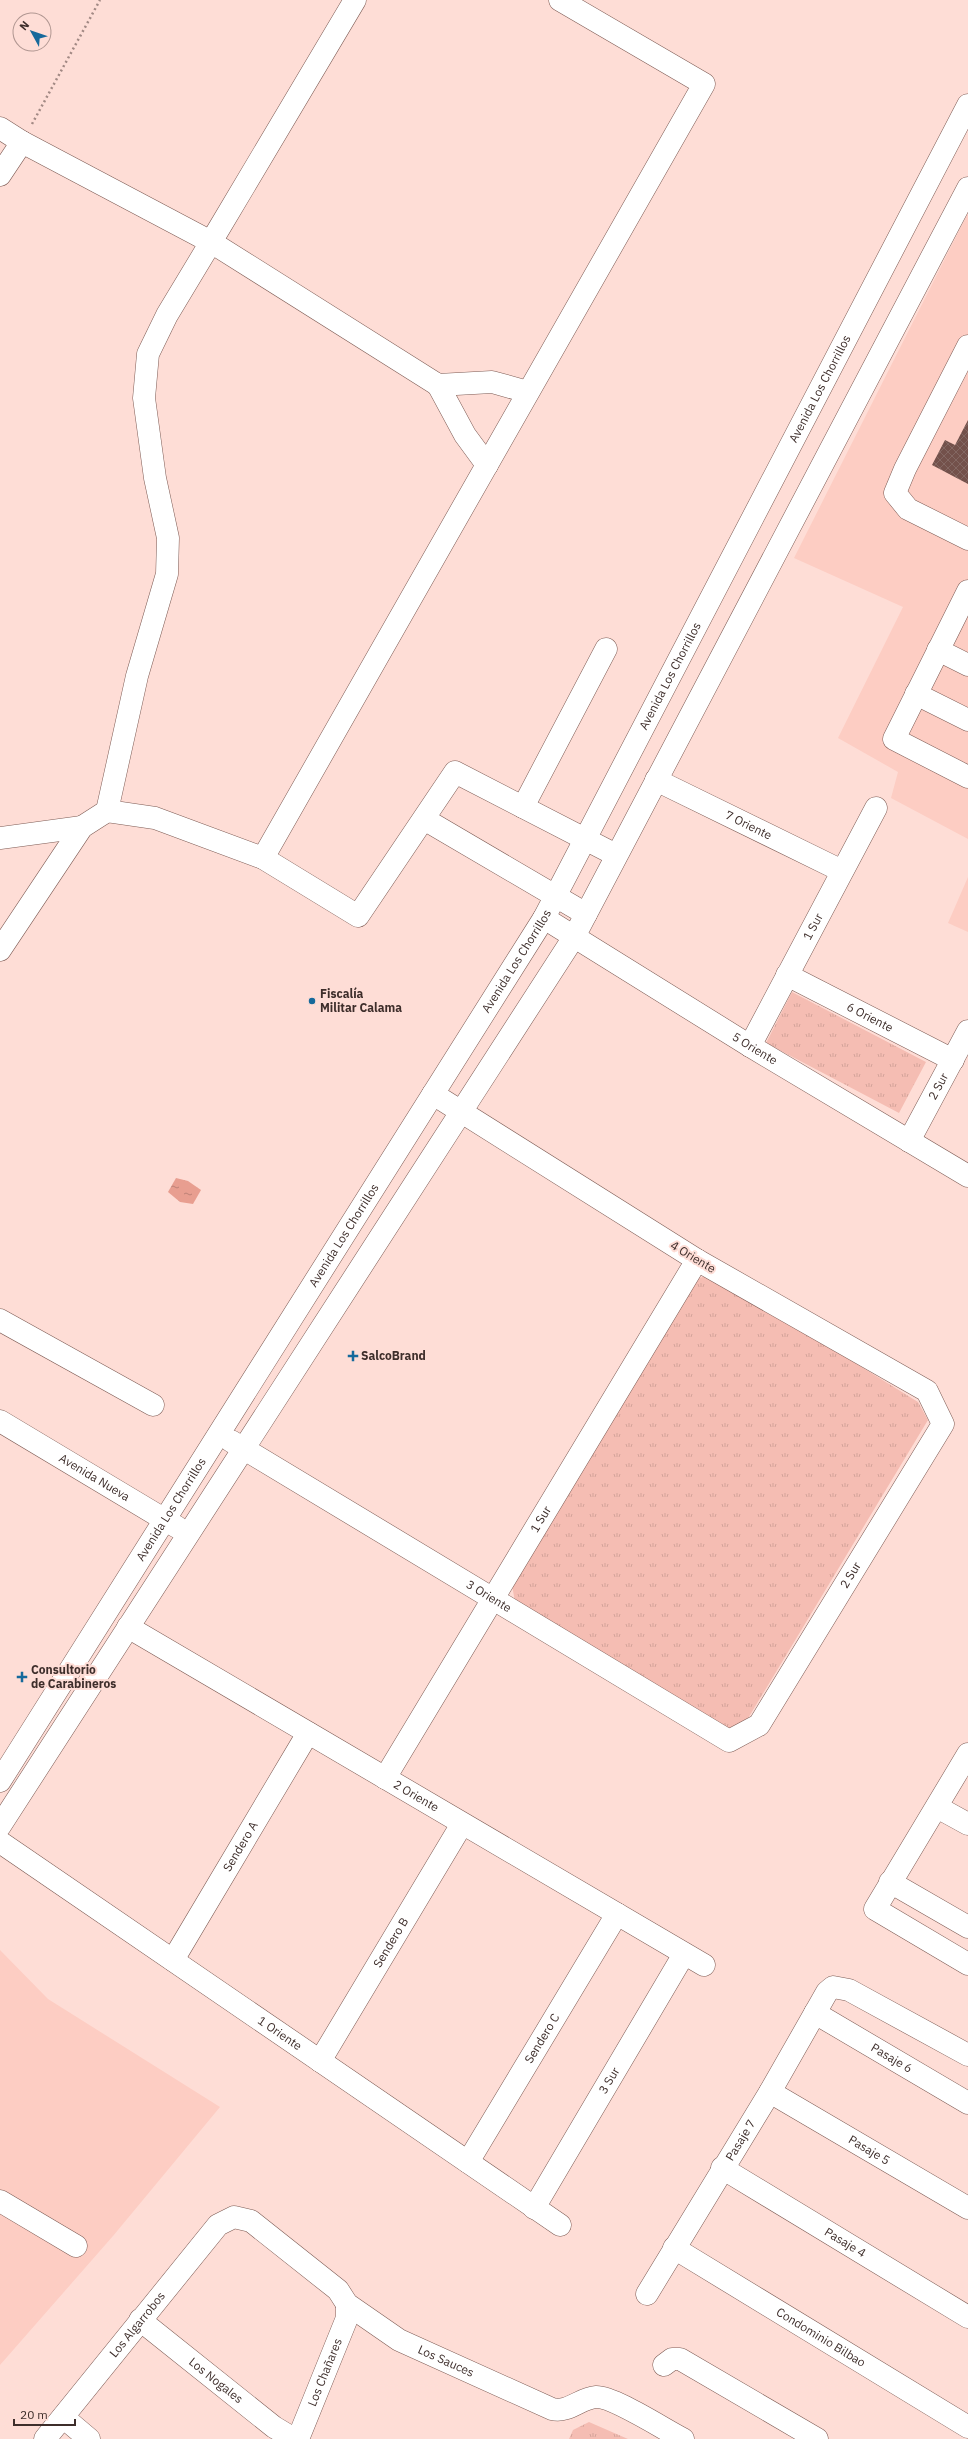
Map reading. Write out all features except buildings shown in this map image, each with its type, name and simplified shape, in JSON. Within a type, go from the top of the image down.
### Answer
[{"type":"street","points":[[107,811],[138,676],[167,574],[168,538],[155,478],[144,398],[148,354],[167,315],[355,0]]},
{"type":"street","points":[[263,858],[704,84],[560,0]]},
{"type":"street","name":"Avenida Los Chorrillos","points":[[0,1781],[544,918],[960,140],[968,105]]},
{"type":"street","points":[[0,128],[22,142],[211,242],[438,385],[465,435],[487,465]]},
{"type":"street","points":[[0,175],[22,142]]},
{"type":"street","points":[[0,1826],[574,937],[968,188]]},
{"type":"street","points":[[968,346],[905,469],[895,493],[908,509],[968,539]]},
{"type":"street","points":[[438,385],[492,382],[528,392]]},
{"type":"street","points":[[967,595],[894,738],[968,777]]},
{"type":"street","points":[[523,807],[606,649]]},
{"type":"street","points":[[938,650],[968,665]]},
{"type":"street","points":[[916,694],[968,720]]},
{"type":"street","points":[[0,950],[82,827],[107,811],[155,818],[263,858],[358,916],[455,772],[616,855]]},
{"type":"street","name":"7 Oriente","points":[[656,780],[842,871]]},
{"type":"street","name":"1 Sur","points":[[750,1046],[876,808]]},
{"type":"street","points":[[424,819],[556,895],[586,914]]},
{"type":"street","points":[[0,838],[82,827]]},
{"type":"street","name":"5 Oriente","points":[[544,918],[750,1046],[968,1176]]},
{"type":"street","name":"6 Oriente","points":[[787,975],[953,1060]]},
{"type":"street","name":"2 Sur","points":[[909,1141],[968,1031]]},
{"type":"street","name":"4 Oriente","points":[[434,1094],[697,1260],[927,1391],[943,1424]]},
{"type":"street","name":"1 Sur","points":[[385,1778],[697,1260]]},
{"type":"street","points":[[312,1285],[338,1302]]},
{"type":"street","points":[[0,1320],[153,1405]]},
{"type":"street","name":"Avenida Nueva","points":[[0,1421],[189,1534]]},
{"type":"street","name":"2 Sur","points":[[759,1725],[943,1424]]},
{"type":"street","name":"3 Oriente","points":[[219,1434],[729,1741],[759,1725]]},
{"type":"street","name":"2 Oriente","points":[[128,1627],[704,1965]]},
{"type":"street","name":"Sendero A","points":[[173,1960],[308,1733]]},
{"type":"street","points":[[968,1754],[875,1909],[968,1964]]},
{"type":"street","points":[[937,1807],[968,1824]]},
{"type":"street","name":"Sendero B","points":[[320,2061],[462,1824]]},
{"type":"street","name":"1 Oriente","points":[[0,1842],[560,2226]]},
{"type":"street","points":[[890,1882],[968,1927]]},
{"type":"street","name":"Sendero C","points":[[468,2162],[617,1914]]},
{"type":"street","name":"3 Sur","points":[[534,2208],[684,1954]]},
{"type":"street","name":"Pasaje 7","points":[[647,2294],[722,2168],[770,2092],[827,1992],[833,1987],[850,1990],[968,2055]]},
{"type":"street","name":"Pasaje 6","points":[[815,2013],[968,2103]]},
{"type":"street","name":"Pasaje 5","points":[[770,2092],[968,2208]]},
{"type":"street","name":"Pasaje 4","points":[[722,2168],[968,2317]]},
{"type":"street","points":[[0,2201],[76,2246]]},
{"type":"street","name":"Los Sauces","points":[[234,2217],[251,2222],[338,2290],[347,2304],[399,2340],[552,2409],[561,2411],[597,2397],[612,2401],[683,2439]]},
{"type":"street","name":"Los Algarrobos","points":[[45,2439],[218,2225],[234,2217]]},
{"type":"street","name":"Condominio Bilbao","points":[[674,2248],[968,2428]]},
{"type":"street","name":"Los Chañares","points":[[298,2439],[347,2318],[347,2304]]},
{"type":"street","name":"Los Nogales","points":[[140,2320],[274,2427],[294,2439]]},
{"type":"street","points":[[664,2365],[672,2359],[680,2360],[817,2439]]},
{"type":"street","points":[[63,2417],[89,2439]]},
{"type":"path","points":[[22,142],[100,0]]},
{"type":"shaded area","points":[[968,213],[968,839],[891,798],[898,772],[838,738],[903,607],[794,558]]},
{"type":"shaded area","points":[[968,877],[968,932],[948,923]]},
{"type":"shaded area","points":[[0,1950],[48,1999],[220,2107],[113,2236],[0,2365]]},
{"type":"green space","points":[[792,992],[926,1062],[899,1113],[766,1043]]},
{"type":"green space","points":[[713,1275],[918,1402],[928,1420],[747,1720],[731,1730],[515,1602],[512,1585],[698,1278]]},
{"type":"green space","points":[[589,2422],[628,2439],[569,2439],[573,2430]]},
{"type":"water","points":[[176,1178],[188,1181],[201,1190],[193,1204],[180,1202],[168,1192]]},
{"type":"place","name":"Fiscalía Militar Calama","points":[[312,1001]]},
{"type":"place","name":"SalcoBrand","points":[[353,1356]]},
{"type":"place","name":"Consultorio de Carabineros","points":[[22,1677]]}]
